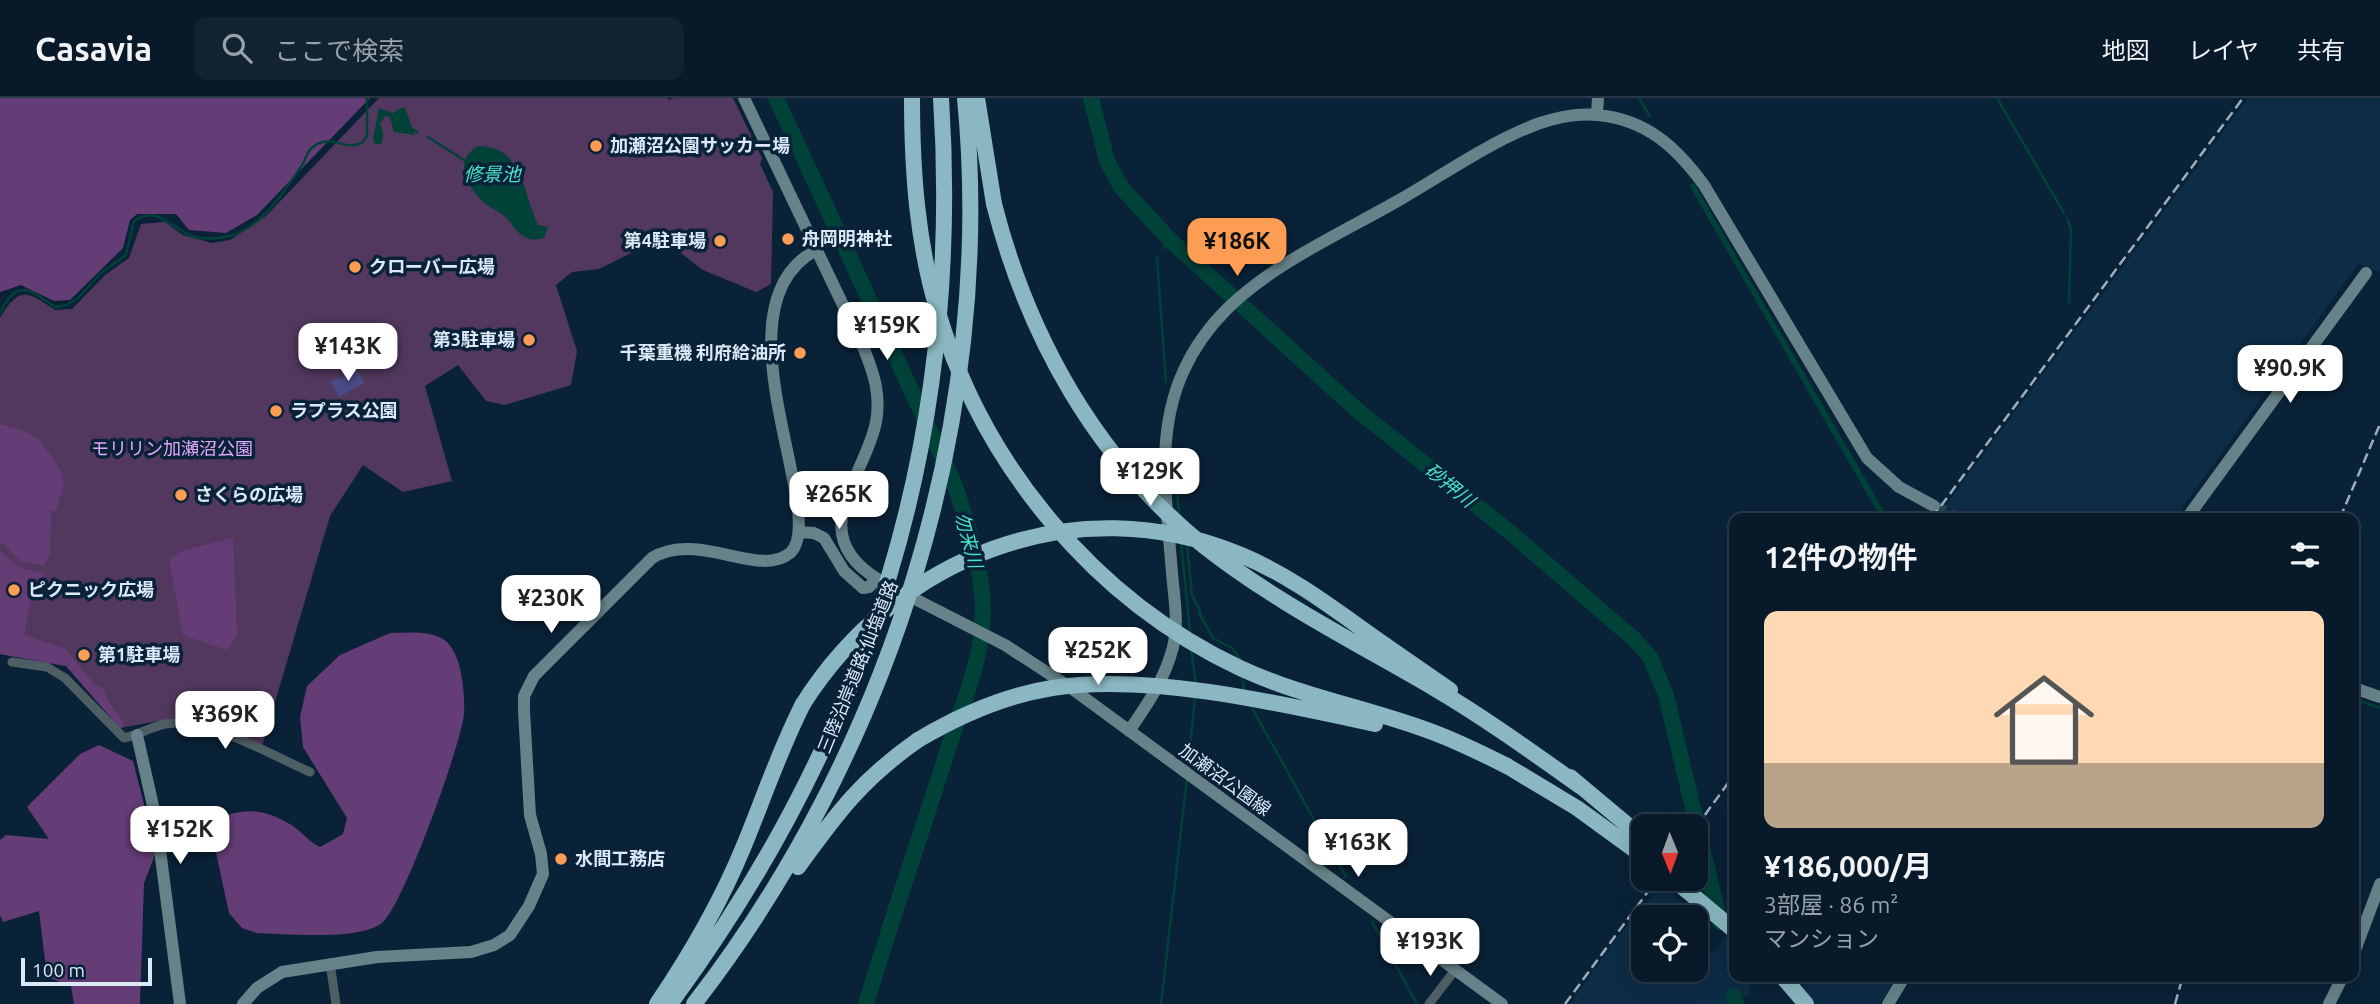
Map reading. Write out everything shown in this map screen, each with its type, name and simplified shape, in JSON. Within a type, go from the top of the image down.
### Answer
[{"type":"highway","points":[[912,98],[918,215],[926,267],[942,324],[972,401],[996,445],[1063,535],[1129,598],[1172,631],[1205,650],[1278,684],[1440,734],[1507,766],[1577,808],[1631,847]]},
{"type":"highway","name":"三陸沿岸道路;仙塩道路","points":[[670,1004],[771,854],[843,702],[921,455],[938,341],[945,187],[941,98]]},
{"type":"highway","name":"三陸沿岸道路;仙塩道路","points":[[694,1004],[736,947],[799,847],[827,795],[895,635],[916,570],[947,444],[961,353],[970,206],[965,98]]},
{"type":"highway","points":[[977,98],[991,192],[1016,280],[1071,395],[1120,462],[1176,521],[1233,567],[1298,609],[1481,717],[1580,786]]},
{"type":"highway","points":[[657,1004],[698,939],[723,892],[743,849],[778,755],[803,704],[832,661],[866,625],[900,597],[940,572],[983,552],[1028,539],[1072,531],[1140,531],[1216,546],[1287,579],[1559,767],[1631,828]]},
{"type":"highway","points":[[736,947],[845,803],[867,779],[918,740],[982,707],[1017,696],[1052,688],[1122,684],[1210,694],[1346,718],[1432,738],[1507,766]]},
{"type":"highway","points":[[1688,891],[1729,926]]},
{"type":"highway","points":[[1702,891],[1729,918]]},
{"type":"highway","points":[[1787,982],[1806,1004]]},
{"type":"street","points":[[744,98],[864,349],[876,385],[878,407],[873,431],[848,488],[842,522],[845,543],[852,555],[882,578],[863,588],[844,571],[824,538],[814,533],[799,532]]},
{"type":"street","points":[[1597,115],[1598,98]]},
{"type":"street","points":[[1129,732],[1168,666],[1174,644],[1175,613],[1164,480],[1166,435],[1170,410],[1184,370],[1201,341],[1226,310],[1270,275],[1513,135],[1556,119],[1597,115],[1642,126],[1665,140],[1686,159],[1867,458],[1899,487],[1934,506]]},
{"type":"street","points":[[243,1004],[257,988],[282,972],[407,954],[447,955],[471,952],[494,945],[510,935],[535,895],[543,874],[541,854],[530,815],[524,711],[524,696],[534,676],[652,558],[663,551],[692,548],[771,561],[792,551],[799,532],[797,499],[775,392],[773,329],[780,287],[789,271],[816,250]]},
{"type":"street","points":[[2191,513],[2366,272]]},
{"type":"street","name":"加瀬沼公園線","points":[[917,600],[996,640],[1070,688],[1502,1004]]},
{"type":"street","points":[[12,662],[47,667],[65,678],[124,738],[166,724],[189,724],[212,730],[310,772]]},
{"type":"street","points":[[2359,690],[2380,697]]},
{"type":"street","points":[[137,734],[156,819],[180,1004]]},
{"type":"street","points":[[2359,940],[2380,884]]},
{"type":"street","points":[[330,963],[336,1004]]},
{"type":"street","points":[[1429,1004],[1455,970]]},
{"type":"street","points":[[1888,1004],[1901,982]]},
{"type":"street","points":[[2329,1004],[2340,982]]},
{"type":"shaded area","points":[[0,98],[370,98],[257,215],[226,233],[189,230],[176,214],[137,214],[130,220],[123,248],[70,300],[54,301],[21,285],[0,292]]},
{"type":"shaded area","points":[[2248,98],[2380,98],[2380,272],[2358,264],[2179,513],[1940,513]]},
{"type":"shaded area","points":[[0,424],[22,430],[40,440],[60,469],[64,484],[56,511],[51,511],[50,554],[43,566],[20,561],[4,544],[0,544]]},
{"type":"shaded area","points":[[233,538],[237,635],[227,650],[183,635],[169,559],[184,550]]},
{"type":"shaded area","points":[[0,551],[20,568],[44,573],[39,583],[29,585],[31,599],[24,635],[65,649],[95,685],[104,689],[124,727],[120,728],[66,666],[0,654]]},
{"type":"shaded area","points":[[390,633],[424,633],[443,639],[458,662],[464,695],[461,731],[453,757],[404,886],[383,922],[359,932],[286,934],[257,933],[242,928],[229,913],[212,834],[217,818],[247,811],[265,813],[293,826],[320,847],[343,834],[347,818],[303,747],[300,717],[307,686],[340,655]]},
{"type":"shaded area","points":[[99,745],[133,761],[156,852],[144,883],[140,1004],[74,1004],[71,986],[47,977],[39,911],[3,922],[0,915],[0,840],[6,835],[49,839],[27,807],[80,754]]},
{"type":"shaded area","points":[[1656,891],[1670,891],[1685,905],[1645,905]]},
{"type":"shaded area","points":[[1631,921],[1631,982],[1708,982],[1708,951],[1717,950],[1729,929],[1729,982],[1749,982],[1751,995],[1732,999],[1732,1004],[1570,1004]]},
{"type":"shaded area","points":[[1794,982],[1895,982],[1880,1004],[1814,1004]]},
{"type":"green space","name":"モリリン加瀬沼公園","points":[[379,98],[733,98],[762,158],[760,164],[773,192],[771,284],[756,292],[703,270],[661,238],[599,269],[572,272],[556,285],[577,351],[571,385],[505,405],[486,401],[458,365],[425,386],[452,481],[403,492],[363,465],[330,516],[262,746],[198,720],[163,720],[120,728],[66,666],[0,654],[0,318],[18,296],[24,295],[55,310],[72,309],[105,275],[129,258],[141,224],[165,222],[183,235],[212,243],[230,240],[266,216]]},
{"type":"water","points":[[379,108],[393,113],[405,108],[415,135],[394,132],[390,117],[385,116],[380,124],[383,132],[382,143],[375,145],[373,139]]},
{"type":"water","name":"修景池","points":[[478,146],[493,148],[513,162],[538,225],[548,227],[544,238],[536,240],[521,234],[473,190],[468,183],[464,167],[470,152]]},
{"type":"water","points":[[1694,183],[1885,513],[1878,513],[1689,185]]},
{"type":"building","points":[[357,369],[364,383],[339,397],[331,382]]},
{"type":"waterway","points":[[0,313],[6,302],[18,291],[24,290],[38,295],[55,307],[67,305],[78,298],[101,273],[126,255],[134,221],[142,216],[157,216],[185,233],[203,238],[224,237],[248,228],[279,198],[313,147],[326,141],[351,145],[363,142],[367,135],[367,98]]},
{"type":"waterway","name":"勿来川","points":[[776,98],[954,483],[975,554],[982,591],[982,628],[973,672],[866,1004]]},
{"type":"waterway","name":"砂押川","points":[[1091,98],[1107,161],[1121,187],[1170,240],[1357,410],[1511,533],[1635,640],[1650,657],[1666,695],[1720,922]]},
{"type":"waterway","points":[[1639,98],[1650,116]]},
{"type":"waterway","points":[[1997,98],[2064,213]]},
{"type":"waterway","points":[[409,127],[417,132]]},
{"type":"waterway","points":[[428,137],[467,162]]},
{"type":"waterway","points":[[2067,218],[2071,230],[2069,302]]},
{"type":"waterway","points":[[1163,248],[1170,240]]},
{"type":"waterway","points":[[1157,258],[1166,382]]},
{"type":"waterway","points":[[1176,483],[1179,514]]},
{"type":"waterway","points":[[1181,541],[1190,632]]},
{"type":"waterway","points":[[1187,544],[1192,595],[1199,613],[1213,638],[1232,648],[1240,659]]},
{"type":"waterway","points":[[1191,649],[1196,684]]},
{"type":"waterway","points":[[1242,676],[1244,690]]},
{"type":"waterway","points":[[1188,768],[1195,698]]},
{"type":"waterway","points":[[2359,701],[2380,708]]},
{"type":"waterway","points":[[1251,706],[1346,877]]},
{"type":"waterway","points":[[1161,1004],[1187,778]]},
{"type":"waterway","points":[[1372,922],[1417,1004]]},
{"type":"waterway","name":"砂押川","points":[[1734,996],[1736,1004]]},
{"type":"tunnel","points":[[1934,506],[1947,513]]},
{"type":"railway","points":[[1936,513],[2243,98]]},
{"type":"railway","points":[[2342,513],[2380,424]]},
{"type":"railway","points":[[1706,814],[1729,782]]},
{"type":"railway","points":[[1565,1004],[1648,891]]},
{"type":"railway","points":[[2175,1004],[2181,982]]},
{"type":"place","name":"加瀬沼公園サッカー場","points":[[596,146]]},
{"type":"place","name":"舟岡明神社","points":[[788,239]]},
{"type":"place","name":"第4駐車場","points":[[720,241]]},
{"type":"place","name":"クローバー広場","points":[[355,267]]},
{"type":"place","name":"第3駐車場","points":[[529,340]]},
{"type":"place","name":"千葉重機 利府給油所","points":[[800,353]]},
{"type":"place","name":"ラプラス公園","points":[[276,411]]},
{"type":"place","name":"さくらの広場","points":[[181,495]]},
{"type":"place","name":"ピクニック広場","points":[[14,590]]},
{"type":"place","name":"第1駐車場","points":[[84,655]]},
{"type":"place","name":"水間工務店","points":[[561,859]]}]
